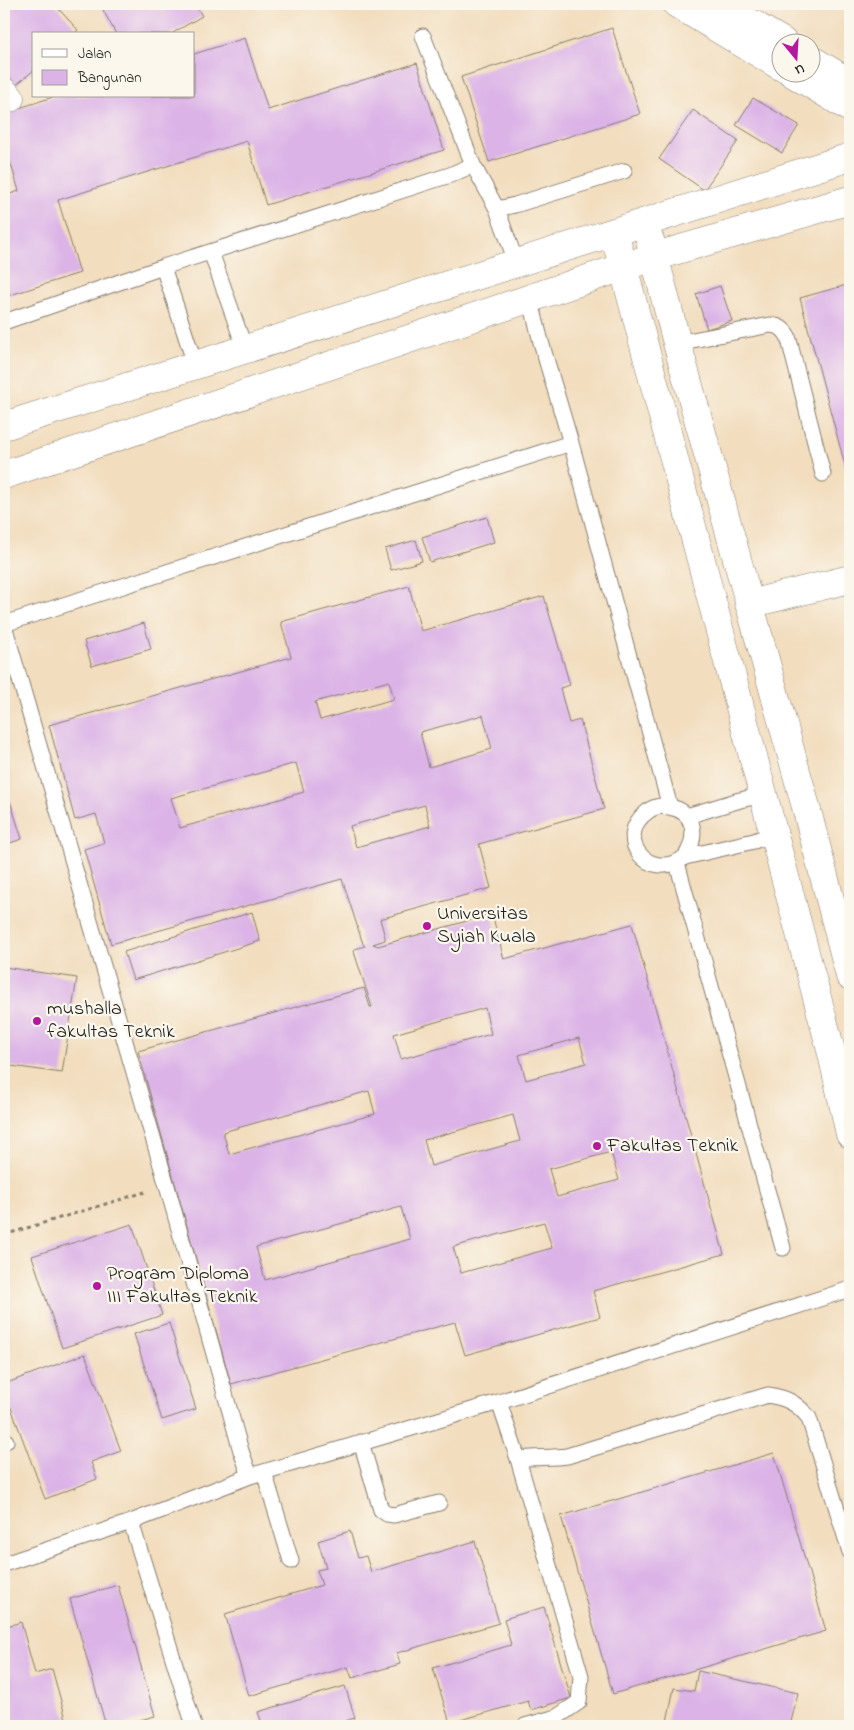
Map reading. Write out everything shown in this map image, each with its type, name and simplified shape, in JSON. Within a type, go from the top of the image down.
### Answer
[{"type":"street","points":[[677,4],[772,61]]},
{"type":"street","points":[[719,4],[772,35]]},
{"type":"street","points":[[822,66],[850,83]]},
{"type":"street","points":[[807,82],[850,108]]},
{"type":"street","points":[[4,426],[850,157]]},
{"type":"street","points":[[4,474],[653,256],[850,200]]},
{"type":"street","points":[[646,221],[653,256],[806,807],[850,976]]},
{"type":"street","points":[[614,232],[832,1054],[850,1134]]},
{"type":"street","points":[[516,262],[530,298]]},
{"type":"street","points":[[245,349],[260,389]]},
{"type":"street","points":[[196,364],[210,405]]},
{"type":"street","points":[[749,604],[850,579]]},
{"type":"street","points":[[769,816],[806,807]]},
{"type":"lane","points":[[423,36],[474,165],[498,209],[516,262]]},
{"type":"lane","points":[[4,322],[163,267],[450,175],[474,165]]},
{"type":"lane","points":[[498,209],[515,206],[624,171]]},
{"type":"lane","points":[[211,252],[245,349]]},
{"type":"lane","points":[[163,267],[196,364]]},
{"type":"lane","points":[[530,298],[670,807]]},
{"type":"lane","points":[[677,343],[770,325],[778,326],[784,330],[788,336],[823,474]]},
{"type":"lane","points":[[291,1561],[257,1474],[241,1451],[167,1186],[4,624],[571,443]]},
{"type":"lane","points":[[687,816],[740,800],[769,816],[754,841],[681,860],[666,866],[656,865],[647,861],[639,854],[634,840],[636,824],[642,816],[650,809],[660,806],[679,810],[687,816],[694,832],[693,842],[681,860],[784,1248]]},
{"type":"lane","points":[[4,1564],[131,1522],[257,1474],[499,1402],[850,1289]]},
{"type":"lane","points":[[518,1459],[567,1456],[768,1394],[783,1398],[800,1407],[809,1418],[850,1552]]},
{"type":"lane","points":[[499,1402],[518,1459],[581,1676],[579,1702],[557,1718],[524,1726]]},
{"type":"lane","points":[[361,1442],[381,1510],[387,1514],[394,1515],[439,1502]]},
{"type":"lane","points":[[131,1522],[194,1726]]},
{"type":"path","points":[[4,1235],[167,1186]]},
{"type":"building","points":[[14,4],[54,4],[78,30],[76,32],[32,32],[32,72],[16,85],[4,71],[4,13]]},
{"type":"building","points":[[113,4],[195,4],[202,16],[174,32],[115,32],[103,10]]},
{"type":"building","points":[[612,28],[640,114],[489,162],[461,77]]},
{"type":"building","points":[[245,38],[268,110],[417,63],[444,150],[266,205],[247,141],[58,200],[80,273],[4,297],[4,196],[19,191],[4,141],[4,113],[50,98],[195,98],[195,54]]},
{"type":"building","points":[[753,98],[799,125],[782,153],[736,125]]},
{"type":"building","points":[[693,110],[738,141],[704,190],[659,159]]},
{"type":"building","points":[[850,284],[850,484],[800,298]]},
{"type":"building","points":[[720,286],[732,321],[707,329],[696,294]]},
{"type":"building","points":[[487,517],[494,542],[430,562],[422,537]]},
{"type":"building","points":[[416,540],[422,561],[391,570],[385,549]]},
{"type":"building","points":[[409,586],[421,631],[544,596],[570,685],[560,688],[569,723],[580,720],[604,809],[479,844],[491,888],[380,919],[385,940],[373,944],[378,946],[492,914],[504,959],[632,924],[724,1254],[593,1291],[600,1317],[465,1355],[455,1322],[231,1384],[138,1051],[364,988],[370,1007],[372,1007],[354,952],[355,949],[365,946],[342,879],[111,944],[84,849],[104,843],[96,814],[75,820],[49,725],[291,657],[281,622]],"holes":[[[389,681],[394,699],[320,720],[315,702]],[[483,715],[492,749],[429,767],[420,732]],[[296,763],[304,792],[180,828],[171,798]],[[425,805],[430,826],[356,847],[350,826]],[[485,1008],[491,1034],[401,1059],[394,1034]],[[579,1038],[586,1063],[526,1080],[519,1055]],[[369,1091],[375,1114],[229,1154],[223,1132]],[[513,1115],[520,1141],[431,1166],[424,1140]],[[611,1152],[619,1180],[557,1197],[549,1169]],[[401,1207],[410,1239],[265,1280],[256,1247]],[[544,1222],[552,1248],[461,1273],[453,1247]]]},
{"type":"building","points":[[144,623],[151,649],[92,666],[84,641]]},
{"type":"building","points":[[4,782],[22,839],[4,845]]},
{"type":"building","points":[[252,912],[260,941],[133,980],[124,952]]},
{"type":"building","name":"mushalla fakultas Teknik","points":[[4,967],[77,978],[62,1073],[4,1065]]},
{"type":"building","name":"Program Diploma III Fakultas Teknik","points":[[132,1224],[162,1315],[62,1348],[32,1256]]},
{"type":"building","points":[[169,1323],[196,1409],[162,1420],[134,1334]]},
{"type":"building","points":[[85,1354],[121,1451],[91,1462],[97,1479],[45,1499],[4,1389],[4,1384]]},
{"type":"building","points":[[774,1453],[826,1631],[613,1694],[561,1516]]},
{"type":"building","points":[[350,1531],[358,1558],[366,1556],[371,1572],[475,1541],[499,1623],[397,1653],[400,1664],[352,1678],[348,1667],[249,1696],[225,1614],[322,1585],[317,1570],[326,1568],[318,1541]]},
{"type":"building","points":[[118,1585],[155,1716],[118,1726],[106,1726],[70,1599]]},
{"type":"building","points":[[544,1607],[571,1698],[531,1710],[528,1701],[450,1723],[433,1668],[511,1645],[504,1619]]},
{"type":"building","points":[[21,1622],[35,1674],[52,1669],[68,1726],[4,1726],[4,1627]]},
{"type":"building","points":[[698,1671],[798,1693],[790,1726],[666,1726],[674,1688],[694,1691]]},
{"type":"building","points":[[345,1686],[355,1718],[328,1726],[263,1726],[258,1712]]},
{"type":"place","name":"Universitas Syiah Kuala","points":[[427,926]]},
{"type":"place","name":"mushalla fakultas Teknik","points":[[37,1021]]},
{"type":"place","name":"Fakultas Teknik","points":[[597,1146]]},
{"type":"place","name":"Program Diploma III Fakultas Teknik","points":[[97,1286]]}]
